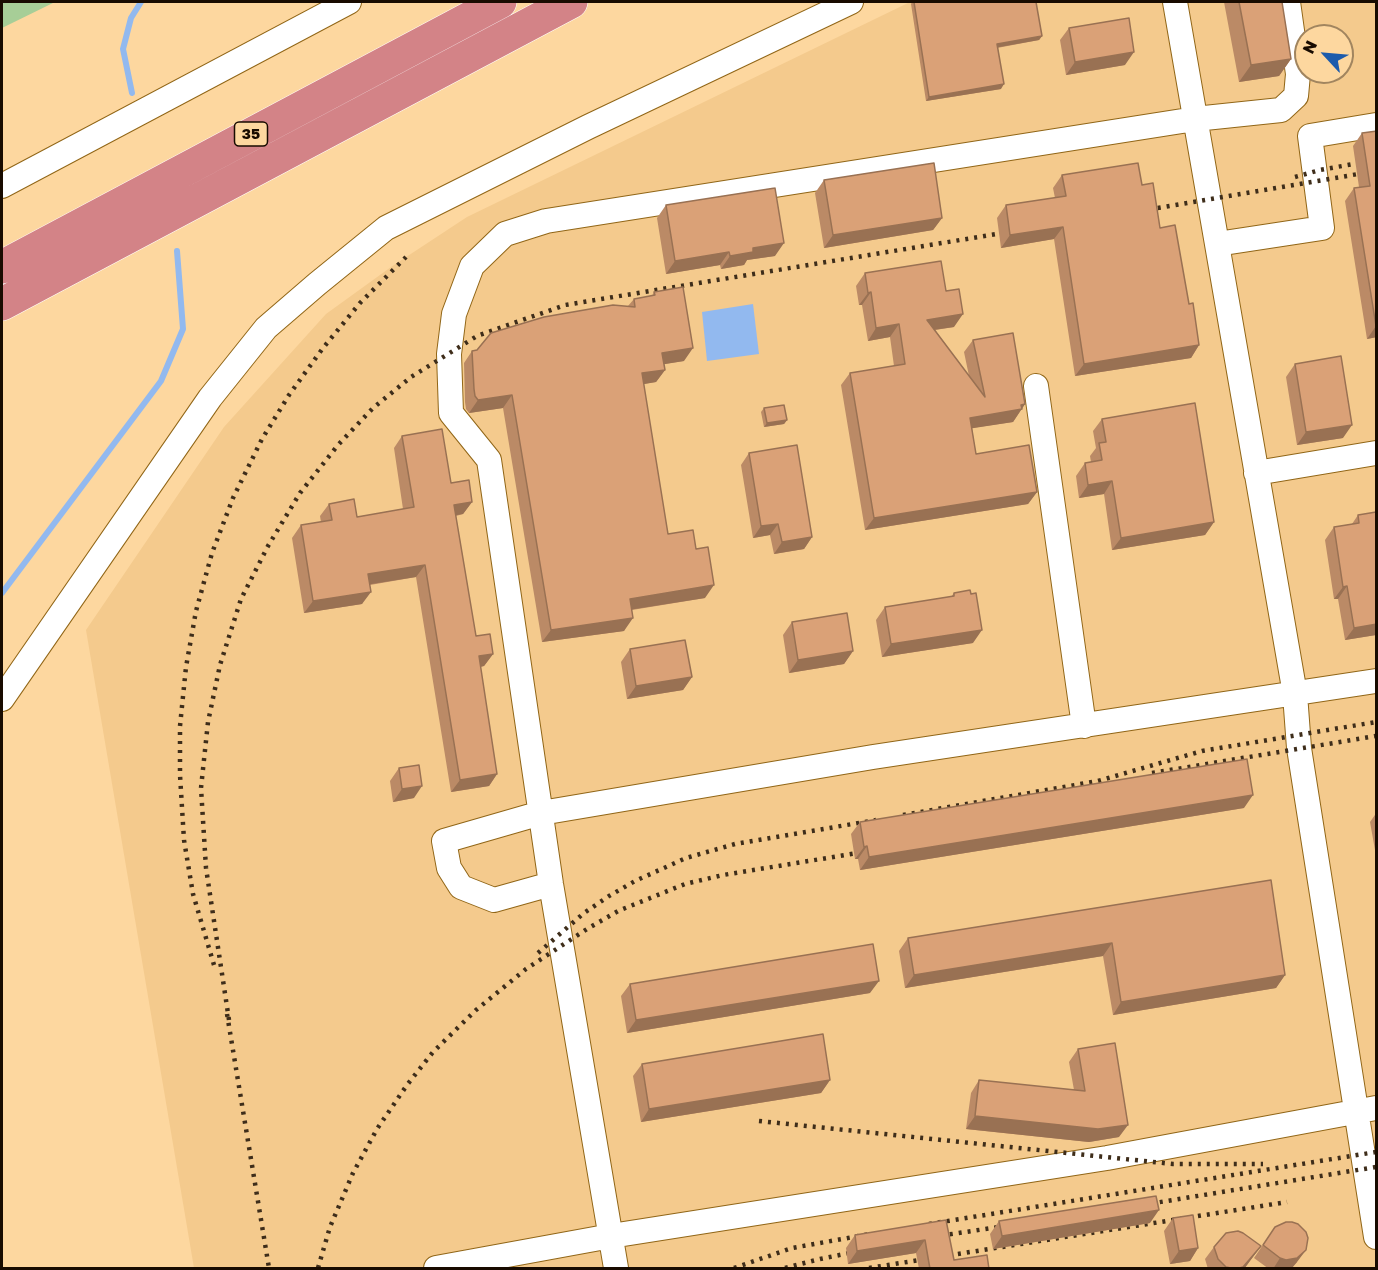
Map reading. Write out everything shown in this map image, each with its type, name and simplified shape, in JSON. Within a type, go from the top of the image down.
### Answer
[{"type":"highway","name":"35","points":[[2,267],[500,2]]},
{"type":"highway","name":"35","points":[[2,304],[571,2]]},
{"type":"street","points":[[2,186],[349,2]]},
{"type":"street","points":[[2,699],[210,398],[266,328],[326,277],[386,228],[578,132],[851,2]]},
{"type":"street","points":[[1175,2],[1295,694],[1299,748],[1366,1109],[1377,1237]]},
{"type":"street","points":[[616,1269],[551,884],[489,460],[451,413],[450,344],[454,314],[472,266],[505,234],[546,222],[1195,119],[1281,110],[1296,96],[1298,74],[1288,2]]},
{"type":"street","points":[[1217,244],[1322,228],[1310,136],[1377,125]]},
{"type":"street","points":[[1036,386],[1084,726]]},
{"type":"street","points":[[1256,473],[1377,453]]},
{"type":"street","points":[[551,884],[494,900],[461,887],[449,868],[444,842],[541,813],[873,757],[1377,681]]},
{"type":"street","points":[[436,1269],[611,1236],[1107,1158],[1366,1109]]},
{"type":"shaded area","points":[[910,2],[1376,2],[1376,1268],[194,1268],[86,630],[224,427],[326,314],[391,267],[467,217]]},
{"type":"green space","points":[[2,2],[55,2],[2,28]]},
{"type":"water","points":[[753,304],[759,354],[707,361],[702,312]]},
{"type":"building","points":[[914,2],[1036,2],[1042,36],[997,44],[1004,84],[929,97]]},
{"type":"building","points":[[1239,2],[1282,2],[1291,59],[1251,65]]},
{"type":"building","points":[[1129,18],[1134,52],[1075,62],[1069,28]]},
{"type":"building","points":[[1377,131],[1376,326],[1354,188],[1370,186],[1362,133]]},
{"type":"building","points":[[934,163],[942,218],[833,235],[824,180]]},
{"type":"building","points":[[1138,163],[1142,185],[1153,183],[1160,228],[1175,225],[1189,304],[1193,303],[1199,345],[1084,364],[1063,227],[1010,235],[1006,205],[1066,196],[1062,175]]},
{"type":"building","points":[[775,188],[784,243],[753,248],[753,252],[730,256],[729,252],[675,261],[666,205]]},
{"type":"building","points":[[941,261],[946,291],[959,289],[963,314],[927,320],[985,397],[973,340],[1013,333],[1025,404],[1021,405],[1022,409],[970,418],[976,454],[1029,445],[1037,492],[874,518],[850,373],[905,364],[899,324],[876,328],[871,292],[868,293],[865,273]]},
{"type":"building","points":[[683,287],[693,348],[662,353],[665,370],[642,373],[668,534],[693,530],[696,549],[708,547],[714,585],[630,599],[633,618],[551,630],[512,395],[478,400],[474,389],[472,351],[477,350],[491,333],[544,317],[613,305],[635,307],[634,299],[655,295],[654,292]]},
{"type":"building","points":[[1341,356],[1352,425],[1306,432],[1295,364]]},
{"type":"building","points":[[1195,403],[1214,522],[1121,538],[1112,481],[1088,485],[1085,463],[1102,460],[1099,443],[1106,442],[1102,419]]},
{"type":"building","points":[[784,405],[787,420],[767,423],[764,408]]},
{"type":"building","points":[[442,429],[451,483],[469,480],[472,502],[454,505],[476,636],[490,634],[493,654],[479,656],[497,774],[460,780],[425,565],[368,574],[371,592],[313,601],[301,525],[332,520],[329,504],[354,499],[357,517],[414,507],[402,436]]},
{"type":"building","points":[[797,445],[812,537],[782,542],[778,524],[761,526],[749,453]]},
{"type":"building","points":[[1376,512],[1377,624],[1354,628],[1347,586],[1343,587],[1334,527],[1359,523],[1358,515]]},
{"type":"building","points":[[970,590],[971,594],[976,593],[982,630],[891,644],[885,607],[954,596],[954,593]]},
{"type":"building","points":[[847,613],[853,651],[798,660],[792,622]]},
{"type":"building","points":[[685,640],[692,677],[636,686],[630,649]]},
{"type":"building","points":[[1247,759],[1253,795],[869,857],[867,846],[864,847],[860,822]]},
{"type":"building","points":[[419,765],[422,786],[402,789],[399,768]]},
{"type":"building","points":[[1271,880],[1285,975],[1121,1002],[1112,943],[914,975],[908,938]]},
{"type":"building","points":[[873,944],[879,981],[636,1020],[630,984]]},
{"type":"building","points":[[823,1034],[830,1080],[649,1109],[642,1064]]},
{"type":"building","points":[[1115,1043],[1128,1125],[1098,1129],[975,1116],[979,1080],[1085,1091],[1078,1049]]},
{"type":"building","points":[[1156,1196],[1159,1210],[1002,1236],[999,1221]]},
{"type":"building","points":[[1193,1215],[1198,1248],[1179,1251],[1173,1218]]},
{"type":"building","points":[[946,1220],[954,1260],[987,1255],[989,1269],[930,1269],[925,1240],[857,1251],[855,1235]]},
{"type":"building","points":[[1286,1222],[1298,1224],[1306,1232],[1308,1238],[1306,1250],[1297,1258],[1286,1260],[1263,1245],[1275,1227]]},
{"type":"building","points":[[1238,1231],[1261,1246],[1243,1267],[1236,1269],[1226,1267],[1218,1259],[1214,1247],[1226,1233]]},
{"type":"waterway","points":[[132,93],[123,49],[131,18],[141,2]]},
{"type":"waterway","points":[[2,593],[161,381],[183,329],[177,251]]},
{"type":"railway","points":[[1295,177],[1376,160]]},
{"type":"railway","points":[[1140,211],[1376,171]]},
{"type":"railway","points":[[229,1020],[206,868],[201,788],[208,722],[220,665],[241,599],[268,546],[300,493],[338,445],[373,408],[411,377],[477,336],[565,305],[1015,231]]},
{"type":"railway","points":[[214,965],[193,894],[184,840],[180,775],[180,726],[186,667],[196,611],[212,553],[233,498],[262,439],[289,395],[323,348],[360,303],[406,257]]},
{"type":"railway","points":[[903,815],[1098,781],[1202,751],[1376,722]]},
{"type":"railway","points":[[1152,773],[1376,736]]},
{"type":"railway","points":[[538,953],[584,913],[609,896],[635,881],[686,858],[735,844],[876,820]]},
{"type":"railway","points":[[318,1268],[330,1227],[353,1173],[377,1129],[407,1085],[433,1052],[476,1010],[526,969],[618,911],[685,884],[723,875],[870,851]]},
{"type":"railway","points":[[227,1014],[269,1268]]},
{"type":"railway","points":[[759,1121],[1173,1164],[1263,1164]]},
{"type":"railway","points":[[929,1224],[1376,1152]]},
{"type":"railway","points":[[1142,1205],[1376,1167]]},
{"type":"railway","points":[[869,1268],[1287,1202]]},
{"type":"railway","points":[[932,1237],[1012,1225]]},
{"type":"railway","points":[[734,1268],[792,1248],[870,1234]]},
{"type":"railway","points":[[785,1268],[864,1250]]}]
